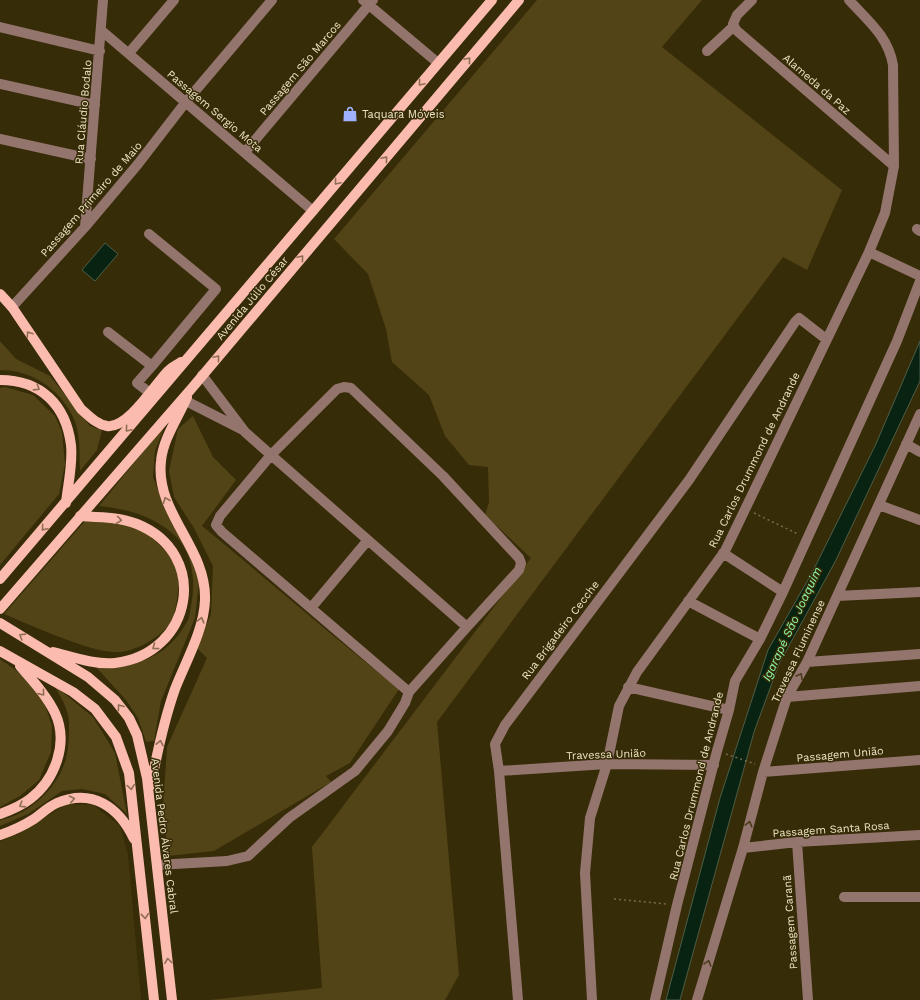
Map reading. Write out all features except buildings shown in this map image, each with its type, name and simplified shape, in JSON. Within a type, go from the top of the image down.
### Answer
[{"type":"main road","name":"Avenida Júlio César","points":[[0,579],[492,0]]},
{"type":"main road","name":"Avenida Júlio César","points":[[0,609],[192,388],[519,0]]},
{"type":"main road","points":[[0,294],[12,307],[81,409],[94,421],[112,426],[127,418],[169,370],[190,357]]},
{"type":"main road","points":[[0,380],[10,380],[30,384],[48,395],[60,411],[68,426],[71,446],[66,503]]},
{"type":"main road","points":[[150,795],[162,734],[175,690],[202,621],[206,600],[197,557],[173,515],[160,480],[164,447],[192,388]]},
{"type":"main road","points":[[45,650],[94,662],[115,663],[130,659],[142,655],[161,642],[176,624],[183,607],[185,596],[184,576],[177,559],[166,544],[137,524],[120,520],[80,516]]},
{"type":"main road","name":"Avenida Pedro Álvares Cabral","points":[[0,623],[88,677],[115,700],[129,718],[137,735],[150,795],[172,1000]]},
{"type":"main road","points":[[0,651],[18,663],[73,692],[95,708],[110,728],[121,749],[129,773],[154,1000]]},
{"type":"main road","points":[[0,814],[17,808],[31,799],[48,780],[58,758],[60,742],[56,714],[18,663]]},
{"type":"main road","points":[[0,835],[34,819],[56,804],[77,798],[87,798],[98,800],[114,812],[128,827],[138,847]]},
{"type":"street","name":"Rua Cláudio Bodalo","points":[[85,227],[102,31],[103,0]]},
{"type":"street","points":[[129,53],[174,0]]},
{"type":"street","name":"Passagem Primeiro de Maio","points":[[12,307],[85,227],[138,164],[185,102],[272,0]]},
{"type":"street","points":[[707,51],[734,26],[737,15],[752,0]]},
{"type":"street","name":"Rua Carlos Drummond de Andrande","points":[[592,1000],[585,873],[590,818],[607,764],[619,706],[628,687],[723,553],[868,252],[885,213],[894,166],[895,122],[893,65],[891,52],[880,33],[849,0]]},
{"type":"street","points":[[368,2],[438,63]]},
{"type":"street","name":"Passagem São Marcos","points":[[245,152],[368,2]]},
{"type":"street","name":"Alameda da Paz","points":[[734,26],[740,34],[894,166]]},
{"type":"street","points":[[0,27],[100,51]]},
{"type":"street","name":"Passagem Sergio Mota","points":[[102,31],[313,211]]},
{"type":"street","points":[[0,84],[95,105]]},
{"type":"street","points":[[0,139],[91,159]]},
{"type":"street","points":[[149,234],[216,289],[137,383],[150,393]]},
{"type":"street","points":[[868,252],[920,276]]},
{"type":"street","name":"Rua Carlos Drummond de Andrande","points":[[655,1000],[677,905],[729,710],[734,681],[760,640],[783,592],[897,341],[920,281]]},
{"type":"street","name":"Rua Brigadeiro Cecche","points":[[518,1000],[499,771],[495,744],[505,725],[689,480],[795,322],[799,318],[826,339]]},
{"type":"street","points":[[108,332],[152,366]]},
{"type":"street","points":[[202,375],[215,390],[245,432]]},
{"type":"street","points":[[157,865],[227,861],[248,856],[289,818],[355,771],[388,731],[405,703],[409,692],[519,570],[521,563],[518,558],[443,476],[351,388],[344,387],[337,389],[271,455],[220,516],[216,525],[222,532],[409,692]]},
{"type":"street","points":[[186,401],[204,409],[245,432],[467,627]]},
{"type":"street","name":"Travessa Fluminense","points":[[697,1000],[743,848],[764,770],[787,697],[807,662],[920,414]]},
{"type":"street","points":[[906,444],[920,452]]},
{"type":"street","points":[[879,505],[920,520]]},
{"type":"street","points":[[311,608],[368,540]]},
{"type":"street","points":[[723,553],[783,592]]},
{"type":"street","points":[[837,596],[920,592]]},
{"type":"street","points":[[688,601],[760,640]]},
{"type":"street","points":[[807,662],[920,654]]},
{"type":"street","points":[[787,697],[920,686]]},
{"type":"street","points":[[628,687],[729,710]]},
{"type":"street","name":"Passagem União","points":[[764,770],[920,760]]},
{"type":"street","name":"Travessa União","points":[[499,771],[607,764],[714,765]]},
{"type":"street","name":"Passagem Santa Rosa","points":[[743,848],[797,842],[920,835]]},
{"type":"street","name":"Passagem Caranã","points":[[797,842],[808,1000]]},
{"type":"street","points":[[844,898],[920,897]]},
{"type":"path","points":[[745,509],[807,539]]},
{"type":"path","points":[[717,751],[764,770]]},
{"type":"path","points":[[614,899],[677,905]]},
{"type":"shaded area","points":[[537,0],[702,0],[662,47],[842,190],[807,270],[783,257],[437,722],[459,975],[445,1000],[209,1000],[322,988],[312,847],[531,558],[485,515],[489,502],[488,467],[469,465],[445,436],[429,395],[392,362],[386,329],[368,274],[334,239]]},
{"type":"shaded area","points":[[0,341],[16,359],[50,376],[90,426],[102,430],[97,450],[80,471],[79,443],[76,423],[67,407],[52,389],[33,377],[23,373],[0,370]]},
{"type":"shaded area","points":[[5,387],[33,395],[55,416],[62,432],[65,464],[59,494],[0,565],[0,388]]},
{"type":"shaded area","points":[[193,416],[213,457],[236,480],[202,526],[399,689],[350,763],[326,776],[331,782],[214,851],[168,856],[163,806],[167,747],[207,658],[197,648],[211,614],[213,566],[194,528],[174,497],[169,471],[178,429]]},
{"type":"shaded area","points":[[165,425],[155,451],[153,477],[166,511],[195,563],[199,583],[195,618],[161,701],[154,741],[146,742],[138,718],[126,700],[95,666],[119,665],[143,661],[162,651],[171,644],[182,630],[189,617],[193,576],[189,557],[185,548],[172,533],[164,527],[147,517],[138,514],[99,506]]},
{"type":"shaded area","points":[[85,521],[128,525],[142,531],[154,539],[169,555],[176,567],[178,584],[176,606],[173,618],[167,628],[155,638],[141,646],[119,652],[94,648],[62,638],[4,614]]},
{"type":"shaded area","points":[[0,659],[21,674],[44,702],[52,726],[51,752],[39,780],[20,796],[0,807]]},
{"type":"shaded area","points":[[54,685],[93,717],[115,753],[127,814],[105,794],[82,789],[62,791],[28,814],[0,826],[0,820],[22,812],[41,798],[50,789],[62,769],[68,750],[69,721],[65,707]]},
{"type":"shaded area","points":[[67,804],[93,805],[120,826],[128,855],[141,1000],[0,1000],[0,841],[18,834]]},
{"type":"water","points":[[105,243],[118,254],[95,281],[82,270]]},
{"type":"water","name":"Igarapé São Joaquim","points":[[920,341],[920,381],[836,560],[779,664],[754,732],[680,1000],[666,1000],[720,798],[768,650],[813,571],[875,446]]},
{"type":"place","name":"Taquara Móveis","points":[[350,114]]}]
